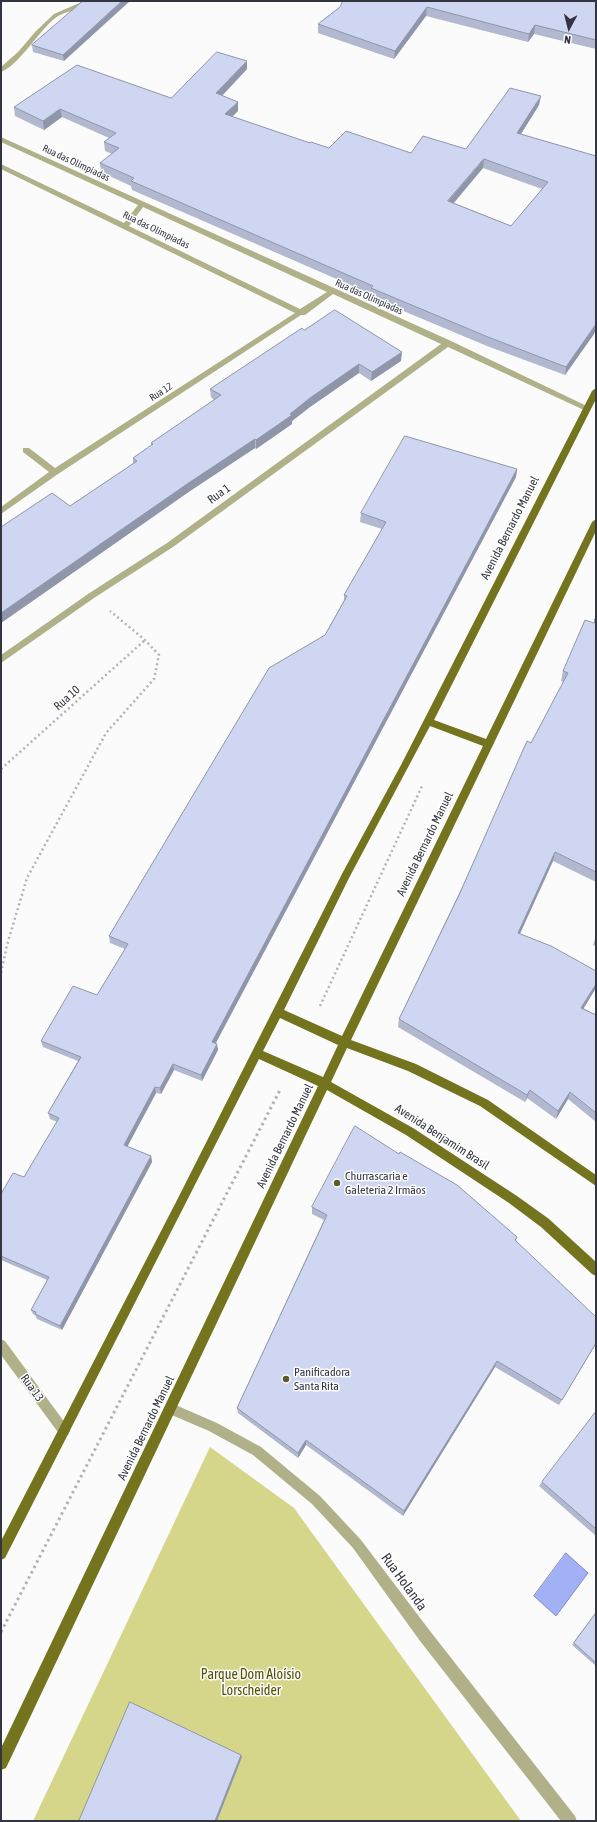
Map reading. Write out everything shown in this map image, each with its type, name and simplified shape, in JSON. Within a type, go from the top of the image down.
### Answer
[{"type":"main road","name":"Avenida Bernardo Manuel","points":[[1,1554],[179,1208],[346,875],[405,767],[427,721],[596,391]]},
{"type":"main road","name":"Avenida Bernardo Manuel","points":[[1,1763],[291,1154],[346,1043],[596,522]]},
{"type":"main road","points":[[427,721],[489,744]]},
{"type":"main road","points":[[277,1012],[346,1043],[412,1067],[484,1103],[596,1181]]},
{"type":"main road","name":"Avenida Benjamim Brasil","points":[[256,1054],[291,1067],[378,1112],[485,1180],[544,1223],[596,1270]]},
{"type":"street","points":[[66,1],[79,4]]},
{"type":"street","points":[[1,70],[20,54],[38,32],[56,15],[89,1]]},
{"type":"street","name":"Rua das Olímpiadas","points":[[1,139],[587,408]]},
{"type":"street","name":"Rua das Olimpíadas","points":[[1,166],[302,313]]},
{"type":"street","points":[[125,226],[142,204]]},
{"type":"street","name":"Rua 12","points":[[1,511],[55,472],[302,313],[332,292]]},
{"type":"street","name":"Rua 1","points":[[1,660],[91,596],[170,545],[448,343]]},
{"type":"street","points":[[26,450],[55,472]]},
{"type":"street","name":"Rua 13","points":[[1,1345],[64,1431]]},
{"type":"street","name":"Rua Holanda","points":[[171,1408],[213,1427],[257,1451],[316,1500],[358,1544],[425,1636],[570,1821]]},
{"type":"path","points":[[1,973],[7,945],[27,878],[59,816],[106,733],[154,679],[159,655],[145,640],[91,596]]},
{"type":"path","name":"Rua 10","points":[[1,770],[145,640]]},
{"type":"green space","name":"Parque Dom Aloísio Lorscheider","points":[[210,1447],[294,1508],[521,1821],[33,1821]]},
{"type":"water","points":[[566,1553],[588,1573],[556,1616],[534,1596]]},
{"type":"building","points":[[83,1],[122,1],[63,55],[32,45]]},
{"type":"building","points":[[343,1],[596,1],[596,40],[535,25],[529,34],[427,7],[395,51],[318,24],[340,7]]},
{"type":"building","points":[[217,52],[247,61],[216,93],[238,102],[225,114],[329,148],[346,131],[411,153],[423,136],[466,149],[510,88],[541,96],[517,133],[596,156],[596,324],[566,367],[488,337],[371,288],[373,286],[131,181],[134,178],[100,163],[119,148],[104,142],[116,133],[60,109],[43,121],[14,107],[77,65],[171,98]],"holes":[[[484,159],[548,182],[511,226],[448,201]]]},
{"type":"building","points":[[335,310],[402,352],[372,372],[359,364],[310,398],[290,414],[292,415],[190,482],[1,613],[1,527],[52,493],[70,506],[137,461],[133,458],[153,444],[151,443],[221,395],[210,389],[302,328],[304,330]]},
{"type":"building","points":[[405,436],[517,469],[212,1042],[217,1044],[201,1075],[173,1064],[160,1088],[155,1087],[124,1145],[151,1156],[60,1326],[35,1314],[36,1312],[31,1310],[49,1277],[1,1256],[1,1194],[13,1173],[24,1177],[59,1118],[48,1113],[81,1057],[41,1041],[73,986],[97,995],[128,944],[109,936],[269,668],[325,635],[347,596],[344,595],[386,522],[361,513]]},
{"type":"building","points":[[595,619],[596,872],[555,852],[518,933],[551,946],[596,971],[596,984],[581,1008],[596,1015],[596,1113],[570,1092],[558,1111],[530,1090],[527,1095],[399,1019],[459,895],[527,741],[531,743],[568,673],[563,671],[585,620],[594,623]]},
{"type":"building","points":[[355,1126],[399,1154],[400,1152],[457,1185],[517,1237],[515,1240],[596,1317],[596,1343],[562,1400],[497,1361],[404,1511],[306,1440],[298,1453],[237,1408],[327,1215],[312,1207]]},
{"type":"building","points":[[595,1413],[596,1415],[596,1529],[542,1482]]},
{"type":"building","points":[[596,1613],[596,1663],[574,1643]]},
{"type":"building","points":[[130,1702],[241,1755],[215,1821],[79,1821]]},
{"type":"place","name":"Churrascaria e Galeteria 2 Irmãos","points":[[337,1183]]},
{"type":"place","name":"Panificadora Santa Rita","points":[[286,1379]]}]
